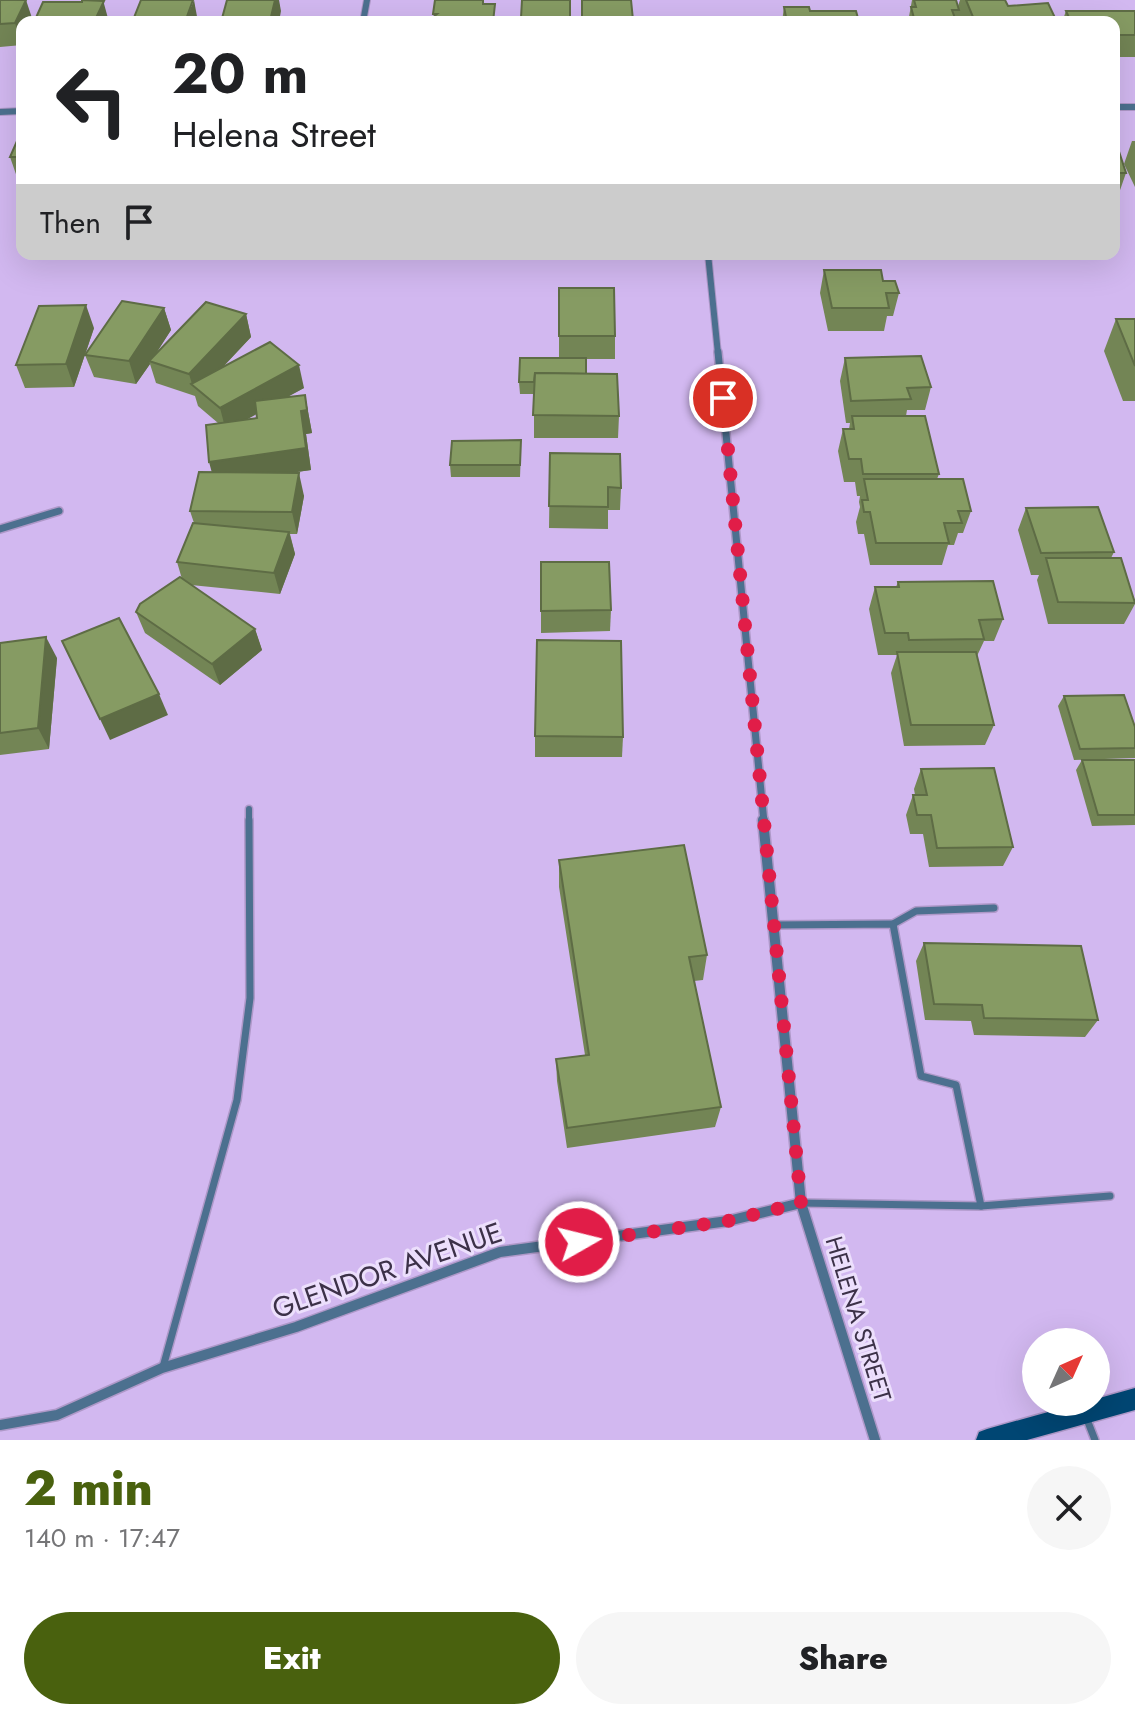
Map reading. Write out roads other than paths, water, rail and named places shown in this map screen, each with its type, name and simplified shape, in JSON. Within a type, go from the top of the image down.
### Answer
[{"type":"main road","points":[[1110,1406],[1135,1399]]},
{"type":"main road","points":[[987,1440],[1074,1416]]},
{"type":"street","name":"HELENA STREET","points":[[709,260],[801,1203],[875,1440]]},
{"type":"street","points":[[0,529],[59,511]]},
{"type":"street","name":"GLENDOR AVENUE","points":[[0,1425],[57,1415],[162,1368],[296,1327],[500,1252],[728,1221],[801,1203]]},
{"type":"lane","points":[[162,1368],[237,1100],[250,998],[249,809]]},
{"type":"lane","points":[[774,925],[893,924],[916,911],[994,908]]},
{"type":"lane","points":[[893,924],[921,1076],[956,1085],[981,1206]]},
{"type":"lane","points":[[801,1203],[981,1206],[1110,1196]]},
{"type":"lane","points":[[1086,1416],[1095,1440]]}]
